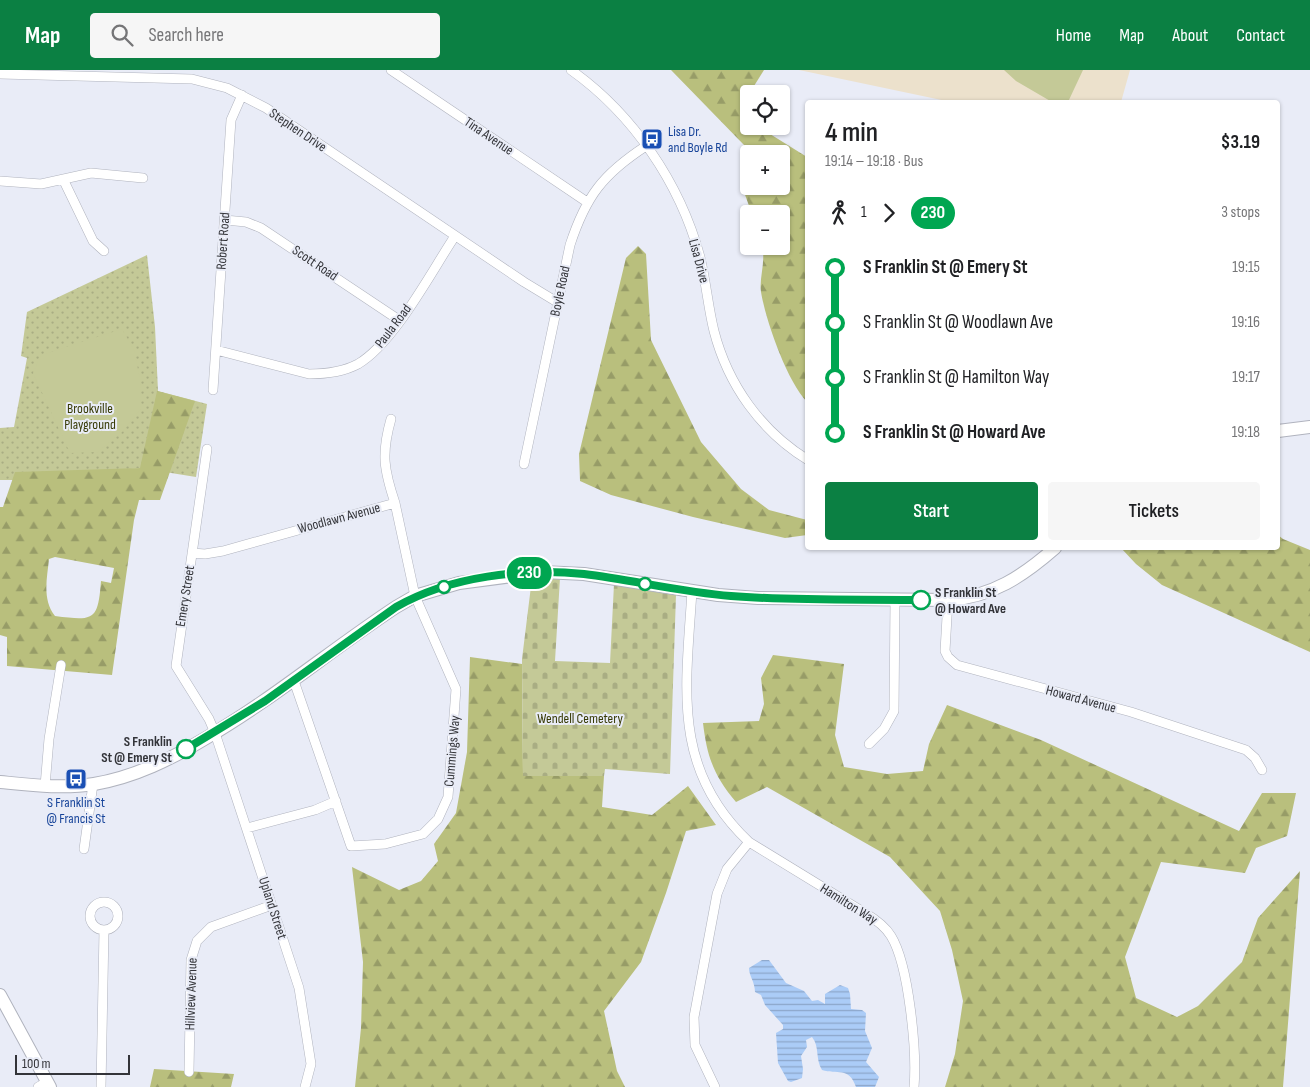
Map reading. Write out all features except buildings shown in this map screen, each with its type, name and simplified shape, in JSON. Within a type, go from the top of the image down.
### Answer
[{"type":"main road","points":[[1280,431],[1310,427]]},
{"type":"main road","points":[[0,782],[45,786],[93,784],[133,775],[150,768],[215,733],[294,681],[371,623],[415,596],[459,583],[543,572],[584,574],[692,591],[758,598],[948,600],[969,598],[1008,583],[1032,568],[1053,550]]},
{"type":"main road","points":[[0,996],[45,1085]]},
{"type":"street","name":"Tina Avenue","points":[[391,70],[587,202]]},
{"type":"street","name":"Lisa Drive","points":[[571,70],[614,107],[646,146],[670,183],[700,257],[714,331],[738,390],[764,424],[789,447],[805,458]]},
{"type":"street","name":"Stephen Drive","points":[[0,74],[85,74],[192,80],[215,84],[242,95],[266,108],[455,236],[557,302]]},
{"type":"street","name":"Robert Road","points":[[213,390],[231,120],[242,95]]},
{"type":"street","name":"Boyle Road","points":[[524,464],[570,245],[587,202],[609,174],[646,146]]},
{"type":"street","points":[[0,181],[42,184],[91,173],[143,178]]},
{"type":"street","points":[[63,179],[93,241],[104,251]]},
{"type":"street","name":"Scott Road","points":[[224,220],[246,222],[262,228],[399,320]]},
{"type":"street","name":"Paula Road","points":[[216,350],[294,372],[325,374],[348,368],[370,356],[399,320],[455,236]]},
{"type":"street","points":[[391,419],[383,459],[384,470],[395,503]]},
{"type":"street","name":"Emery Street","points":[[207,449],[176,666],[209,719],[215,733]]},
{"type":"street","name":"Woodlawn Avenue","points":[[192,553],[205,554],[223,551],[395,503],[415,596]]},
{"type":"street","name":"Hamilton Way","points":[[692,591],[686,704],[689,734],[695,760],[716,804],[749,842],[865,913],[877,921],[890,935],[903,969],[914,1036],[916,1062],[914,1087]]},
{"type":"street","name":"Cummings Way","points":[[336,801],[351,846],[385,844],[423,834],[438,819],[448,798],[456,689],[415,596]]},
{"type":"street","points":[[869,744],[884,729],[894,711],[895,600]]},
{"type":"street","name":"Howard Avenue","points":[[948,600],[945,651],[948,657],[958,665],[1131,712],[1246,750],[1255,758],[1262,770]]},
{"type":"street","points":[[45,786],[49,739],[61,665]]},
{"type":"street","points":[[248,828],[314,810],[336,801],[294,681]]},
{"type":"street","name":"Upland Street","points":[[215,733],[248,828],[301,996],[311,1064],[305,1087]]},
{"type":"street","points":[[84,850],[93,784]]},
{"type":"street","points":[[714,1087],[695,1045],[694,1017],[717,894],[727,869],[749,842]]},
{"type":"street","name":"Hillview Avenue","points":[[189,1072],[193,950],[204,933],[211,927],[272,905]]},
{"type":"street","points":[[100,1087],[104,930]]},
{"type":"shaded area","points":[[799,70],[1130,70],[1122,100],[942,100]]},
{"type":"green space","points":[[671,70],[764,70],[755,85],[740,85],[740,135],[772,135],[788,145],[744,145]]},
{"type":"green space","points":[[1004,70],[1083,70],[1069,100],[1049,100],[1016,81]]},
{"type":"green space","points":[[790,146],[805,156],[805,400],[792,380],[778,350],[767,319],[761,292],[763,255],[790,255],[790,205],[749,205],[745,195],[790,195]]},
{"type":"green space","points":[[638,246],[646,254],[651,340],[701,442],[741,489],[769,510],[805,519],[805,535],[785,538],[693,517],[611,495],[580,481],[579,454],[626,258]]},
{"type":"green space","name":"Brookville Playground","points":[[147,255],[155,327],[158,391],[207,404],[196,477],[140,468],[21,480],[0,480],[0,428],[14,427],[27,358],[21,356],[27,312]]},
{"type":"green space","points":[[122,329],[134,350],[141,384],[140,410],[122,432],[98,452],[70,453],[33,373],[41,355]]},
{"type":"green space","points":[[157,391],[195,401],[160,500],[139,500],[134,520],[112,675],[7,666],[7,637],[0,635],[0,507],[3,507],[15,472],[140,468]],"holes":[[[55,557],[114,568],[111,583],[101,581],[98,604],[92,615],[86,618],[55,616],[48,603],[47,596],[49,559]]]},
{"type":"green space","points":[[1280,537],[1310,550],[1310,652],[1162,585],[1136,564],[1123,550],[1280,550]]},
{"type":"green space","name":"Wendell Cemetery","points":[[532,578],[560,578],[555,661],[610,663],[614,584],[676,595],[670,774],[605,769],[604,776],[523,776],[522,659]]},
{"type":"green space","points":[[773,655],[844,664],[835,735],[844,767],[887,774],[923,771],[929,744],[947,705],[1041,740],[1239,831],[1262,793],[1296,793],[1287,836],[1256,848],[1245,873],[1161,862],[1125,957],[1136,998],[1177,1017],[1198,1006],[1242,962],[1258,918],[1300,871],[1283,1087],[945,1087],[955,1054],[963,1001],[952,950],[940,911],[890,857],[767,787],[736,802],[717,775],[709,756],[703,723],[759,721],[764,704],[761,678]]},
{"type":"green space","points":[[470,657],[522,664],[523,776],[604,776],[602,807],[652,815],[688,786],[716,825],[686,831],[641,962],[604,1011],[617,1071],[625,1087],[355,1087],[361,1028],[363,962],[352,867],[399,890],[421,881],[438,861],[434,844],[456,813],[467,752]]},
{"type":"green space","points":[[154,1069],[234,1074],[231,1087],[150,1087]]},
{"type":"water","points":[[762,960],[769,960],[786,983],[804,991],[812,1001],[818,1000],[825,1004],[825,994],[840,985],[848,988],[851,1009],[862,1010],[866,1013],[865,1031],[872,1048],[866,1062],[879,1077],[875,1087],[856,1087],[850,1076],[842,1072],[822,1070],[816,1045],[812,1037],[806,1040],[807,1047],[801,1056],[802,1078],[791,1082],[788,1081],[778,1063],[776,1033],[783,1029],[783,1025],[765,1005],[761,995],[755,992],[749,971],[749,968]]},
{"type":"bus line","name":"230","points":[[186,749],[265,701],[371,623],[396,607],[415,596],[459,583],[543,572],[584,574],[718,595],[758,598],[921,600]]},
{"type":"place","name":"Lisa Dr. and Boyle Rd","points":[[652,139]]},
{"type":"place","name":"S Franklin St @ Howard Ave","points":[[921,600]]},
{"type":"place","name":"S Franklin St @ Emery St","points":[[186,749]]},
{"type":"place","name":"S Franklin St @ Francis St","points":[[76,779]]}]
